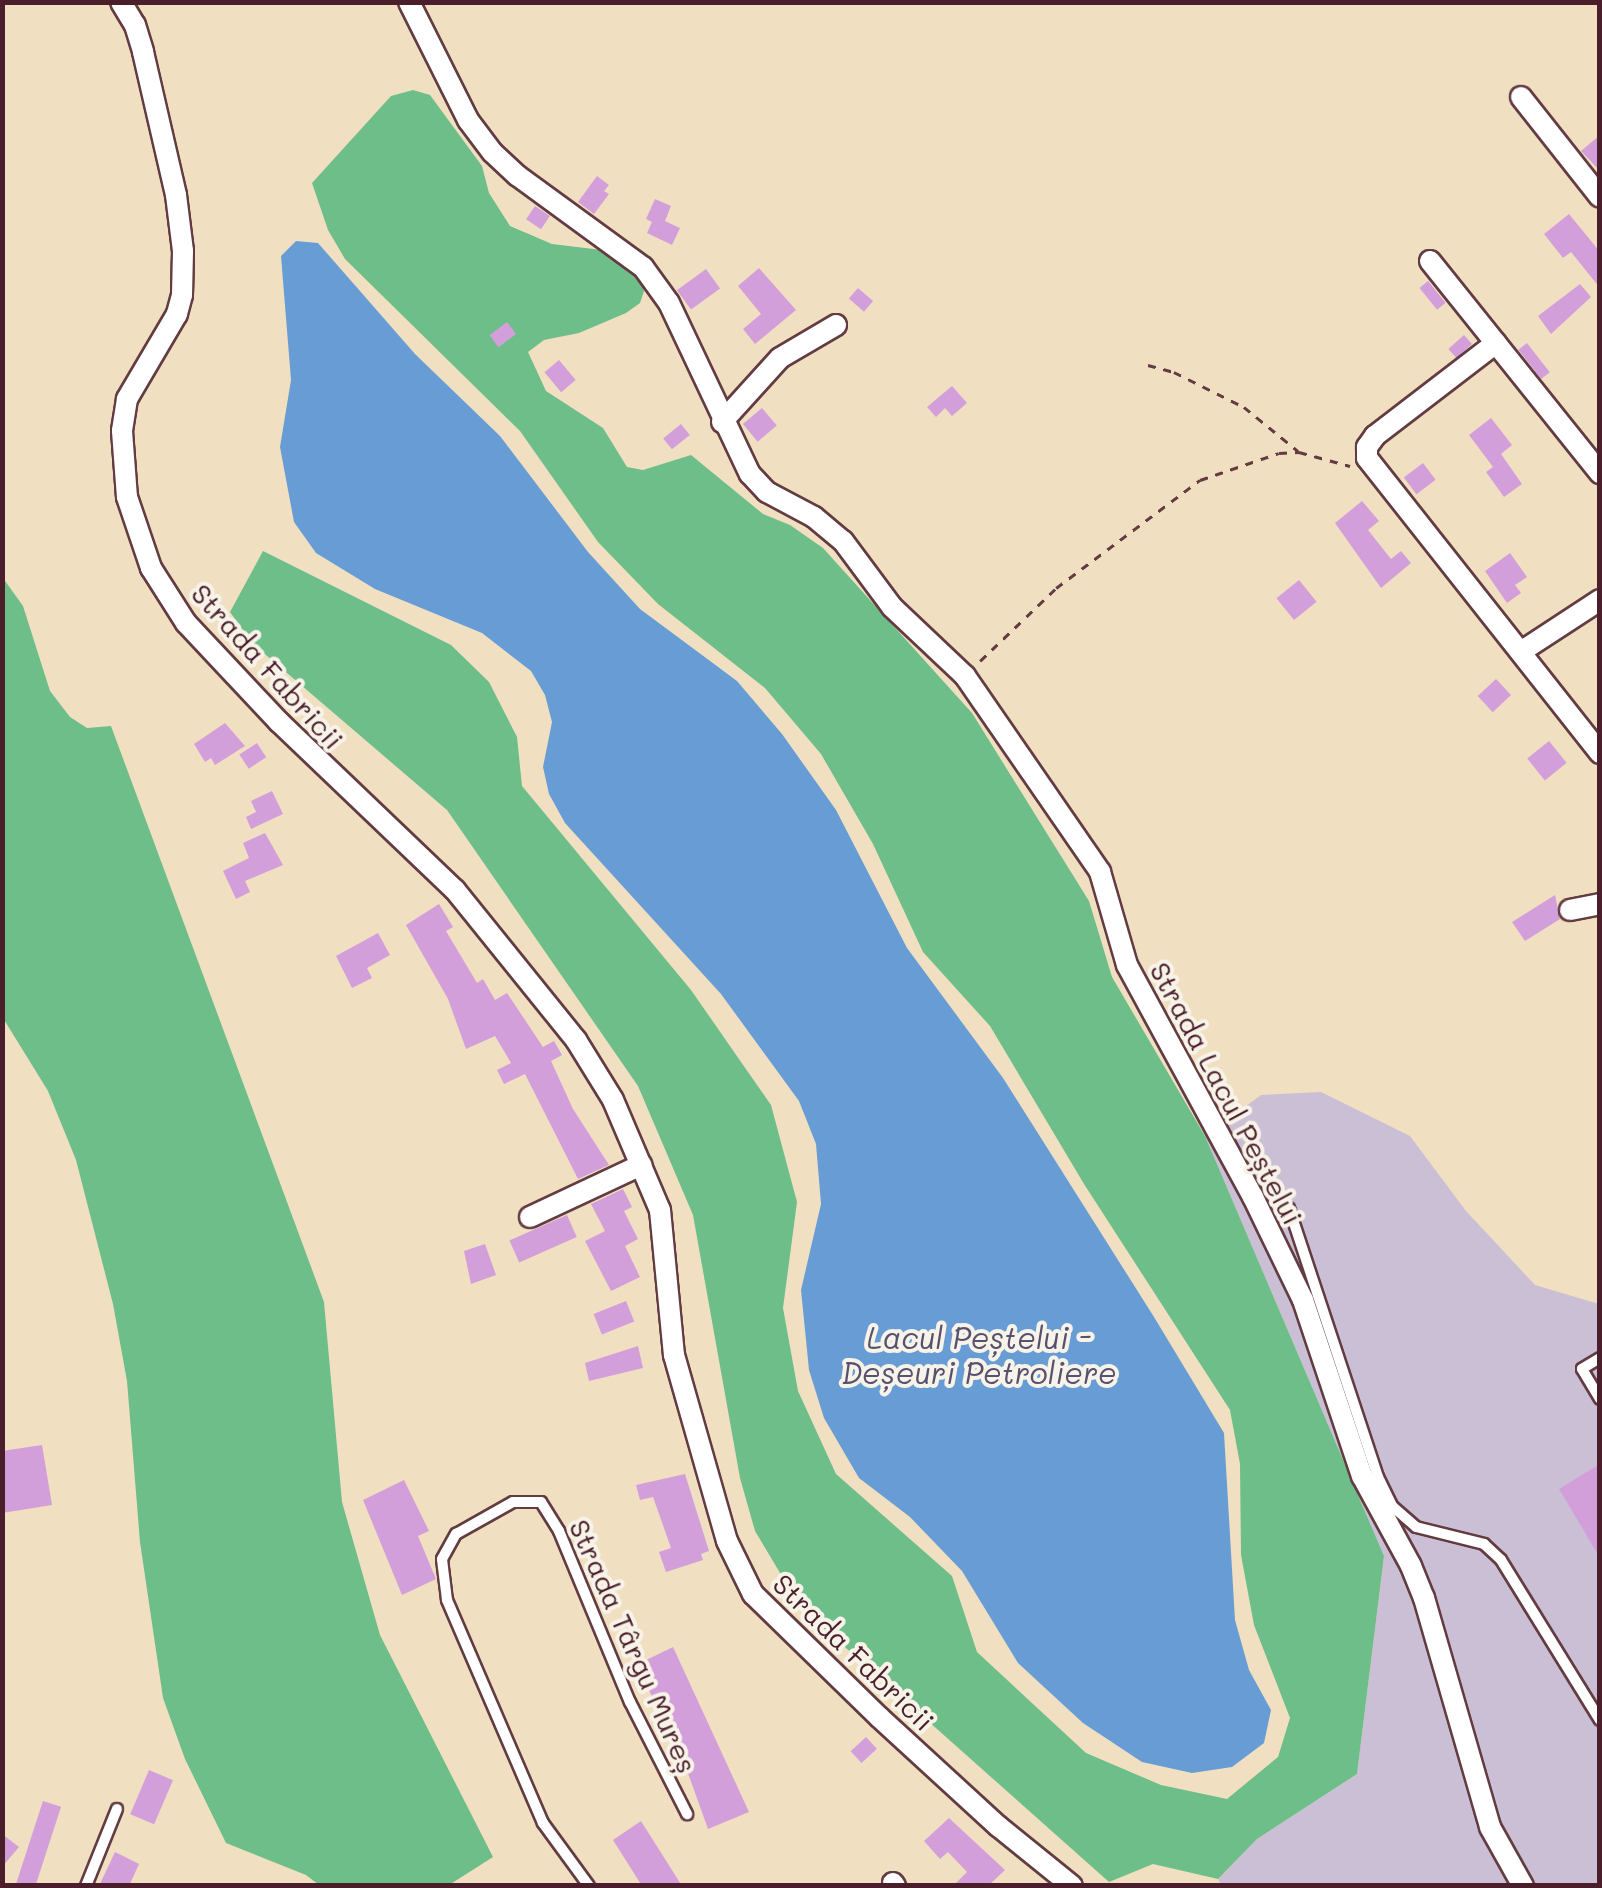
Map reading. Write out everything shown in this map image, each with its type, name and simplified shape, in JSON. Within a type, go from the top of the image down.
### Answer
[{"type":"street","name":"Strada Fabricii","points":[[121,2],[135,26],[142,52],[172,176],[182,250],[182,295],[176,314],[127,400],[122,431],[127,497],[151,568],[186,623],[339,784],[428,860],[486,926],[576,1040],[613,1100],[663,1228],[678,1374],[727,1541],[752,1594],[998,1826],[1072,1886]]},
{"type":"street","name":"Strada Lacul Peștelui","points":[[409,2],[460,104],[492,152],[518,176],[643,266],[668,303],[750,474],[767,492],[814,518],[843,542],[892,608],[965,676],[1100,872],[1127,965],[1253,1196],[1304,1300],[1362,1476],[1424,1598],[1490,1828],[1524,1886]]},
{"type":"street","points":[[1521,97],[1600,197]]},
{"type":"street","points":[[1430,261],[1600,473]]},
{"type":"street","points":[[722,422],[780,358],[836,325]]},
{"type":"street","points":[[1496,343],[1366,447],[1374,468],[1600,753]]},
{"type":"street","points":[[1522,651],[1600,600]]},
{"type":"street","points":[[1570,910],[1600,904]]},
{"type":"street","points":[[530,1216],[641,1165]]},
{"type":"lane","points":[[1289,1208],[1378,1477],[1392,1506],[1416,1527],[1484,1544],[1501,1560],[1600,1720]]},
{"type":"lane","points":[[1600,1358],[1582,1369],[1600,1400]]},
{"type":"lane","name":"Strada Târgu Mureș","points":[[589,1886],[543,1823],[448,1600],[442,1559],[456,1534],[513,1502],[542,1502],[559,1531],[630,1702],[687,1814]]},
{"type":"lane","points":[[86,1886],[117,1809]]},
{"type":"path","points":[[1148,365],[1174,372],[1244,407],[1299,452]]},
{"type":"path","points":[[965,676],[1056,588],[1200,480],[1248,462],[1299,452],[1374,468]]},
{"type":"shaded area","points":[[1321,1092],[1410,1136],[1466,1211],[1535,1285],[1599,1304],[1599,1885],[1222,1886],[1218,1879],[1257,1839],[1357,1774],[1384,1556],[1205,1136],[1261,1095]]},
{"type":"green space","points":[[413,90],[430,95],[482,166],[489,193],[510,226],[552,244],[610,251],[639,272],[644,291],[640,303],[579,333],[544,340],[528,352],[546,391],[603,428],[627,467],[643,470],[691,455],[763,514],[790,525],[823,548],[972,713],[1089,901],[1112,977],[1205,1136],[1384,1556],[1357,1774],[1257,1839],[1218,1879],[1153,1864],[1109,1882],[801,1608],[755,1531],[740,1478],[693,1215],[638,1086],[447,810],[253,644],[230,612],[263,551],[451,645],[489,682],[517,737],[522,786],[691,990],[771,1105],[797,1202],[783,1308],[798,1391],[836,1474],[952,1576],[977,1652],[1086,1753],[1161,1785],[1227,1799],[1278,1757],[1290,1718],[1254,1625],[1241,1555],[1240,1464],[1230,1410],[1084,1184],[990,1026],[923,952],[873,844],[821,754],[765,688],[658,604],[598,542],[520,431],[345,259],[328,230],[312,183],[391,96]]},
{"type":"green space","points":[[3,578],[23,606],[50,691],[70,717],[87,728],[111,726],[324,1302],[342,1502],[380,1635],[493,1857],[449,1885],[319,1885],[306,1875],[226,1843],[185,1759],[163,1698],[140,1542],[127,1381],[113,1304],[76,1160],[48,1091],[3,1018]]},
{"type":"water","name":"Lacul Peștelui - Deșeuri Petroliere","points":[[296,241],[318,243],[415,354],[500,436],[588,552],[640,609],[737,681],[782,734],[836,810],[907,948],[1003,1078],[1154,1317],[1224,1433],[1235,1620],[1249,1670],[1271,1710],[1264,1743],[1232,1767],[1192,1773],[1142,1762],[1083,1723],[1018,1663],[962,1571],[910,1517],[859,1478],[824,1418],[809,1370],[801,1290],[821,1204],[816,1144],[799,1101],[721,994],[565,823],[549,794],[543,767],[552,722],[545,695],[531,671],[482,633],[375,589],[316,553],[294,522],[280,447],[291,380],[281,256]]},
{"type":"building","points":[[1600,135],[1600,171],[1581,151]]},
{"type":"building","points":[[597,176],[609,185],[604,191],[609,194],[594,214],[578,202]]},
{"type":"building","points":[[655,199],[671,206],[665,221],[680,228],[672,245],[647,233],[652,222],[646,219]]},
{"type":"building","points":[[535,206],[550,216],[541,229],[526,219]]},
{"type":"building","points":[[1569,214],[1600,252],[1600,288],[1571,252],[1563,258],[1544,234]]},
{"type":"building","points":[[759,268],[796,310],[755,344],[743,329],[761,314],[738,286]]},
{"type":"building","points":[[706,269],[720,288],[691,310],[677,290]]},
{"type":"building","points":[[1428,281],[1446,303],[1437,310],[1419,288]]},
{"type":"building","points":[[1580,284],[1591,297],[1551,334],[1538,316]]},
{"type":"building","points":[[858,288],[873,301],[864,312],[849,299]]},
{"type":"building","points":[[507,322],[516,334],[498,347],[489,335]]},
{"type":"building","points":[[1464,335],[1472,344],[1456,358],[1448,349]]},
{"type":"building","points":[[1527,343],[1550,372],[1541,379],[1518,350]]},
{"type":"building","points":[[559,360],[576,380],[561,392],[544,372]]},
{"type":"building","points":[[952,386],[967,403],[952,416],[945,408],[936,417],[927,407]]},
{"type":"building","points":[[762,408],[777,426],[758,442],[743,424]]},
{"type":"building","points":[[1491,418],[1512,445],[1501,454],[1522,484],[1504,497],[1486,472],[1493,467],[1469,435]]},
{"type":"building","points":[[681,424],[690,435],[672,449],[663,438]]},
{"type":"building","points":[[1423,463],[1436,480],[1416,494],[1404,477]]},
{"type":"building","points":[[1362,501],[1379,521],[1368,530],[1391,559],[1401,551],[1411,563],[1381,588],[1335,523]]},
{"type":"building","points":[[1510,553],[1527,577],[1515,585],[1521,593],[1507,603],[1485,571]]},
{"type":"building","points":[[1299,580],[1317,602],[1294,620],[1276,598]]},
{"type":"building","points":[[1496,679],[1511,695],[1493,712],[1478,696]]},
{"type":"building","points":[[225,723],[245,746],[215,765],[211,758],[205,762],[194,744]]},
{"type":"building","points":[[1549,741],[1567,763],[1545,780],[1527,759]]},
{"type":"building","points":[[257,743],[266,757],[249,769],[239,754]]},
{"type":"building","points":[[272,791],[283,814],[251,829],[246,817],[256,812],[251,801]]},
{"type":"building","points":[[265,833],[283,865],[245,881],[250,892],[236,899],[223,871],[249,858],[243,843]]},
{"type":"building","points":[[1555,895],[1560,919],[1525,941],[1512,922]]},
{"type":"building","points":[[439,904],[453,927],[446,931],[477,983],[483,979],[495,1000],[507,993],[543,1047],[554,1041],[562,1055],[551,1061],[573,1109],[609,1165],[578,1179],[525,1074],[504,1084],[497,1070],[511,1063],[495,1036],[466,1049],[448,999],[406,925]]},
{"type":"building","points":[[378,933],[390,955],[367,968],[372,978],[352,988],[336,956]]},
{"type":"building","points":[[623,1189],[632,1207],[624,1211],[638,1239],[625,1246],[640,1277],[611,1291],[585,1241],[605,1231],[591,1204]]},
{"type":"building","points":[[567,1215],[577,1237],[519,1263],[509,1241]]},
{"type":"building","points":[[485,1244],[496,1275],[471,1284],[464,1251]]},
{"type":"building","points":[[626,1301],[634,1321],[602,1335],[594,1314]]},
{"type":"building","points":[[638,1346],[643,1368],[589,1381],[585,1363]]},
{"type":"building","points":[[42,1445],[52,1505],[2,1513],[2,1451]]},
{"type":"building","points":[[1600,1464],[1600,1558],[1559,1489]]},
{"type":"building","points":[[685,1474],[709,1551],[701,1554],[703,1560],[666,1572],[659,1552],[671,1548],[653,1497],[640,1500],[636,1485]]},
{"type":"building","points":[[404,1480],[429,1531],[418,1536],[436,1579],[402,1595],[363,1500]]},
{"type":"building","points":[[673,1647],[749,1812],[708,1829],[667,1715],[661,1718],[638,1664]]},
{"type":"building","points":[[866,1737],[877,1749],[862,1763],[851,1751]]},
{"type":"building","points":[[149,1770],[173,1780],[154,1824],[130,1814]]},
{"type":"building","points":[[43,1801],[61,1807],[35,1886],[15,1886]]},
{"type":"building","points":[[949,1818],[1005,1870],[988,1886],[953,1886],[967,1872],[948,1852],[940,1859],[924,1841]]},
{"type":"building","points":[[641,1821],[682,1886],[642,1886],[613,1840]]},
{"type":"building","points":[[2,1834],[19,1847],[2,1867]]},
{"type":"building","points":[[115,1852],[139,1864],[129,1886],[99,1886]]}]
